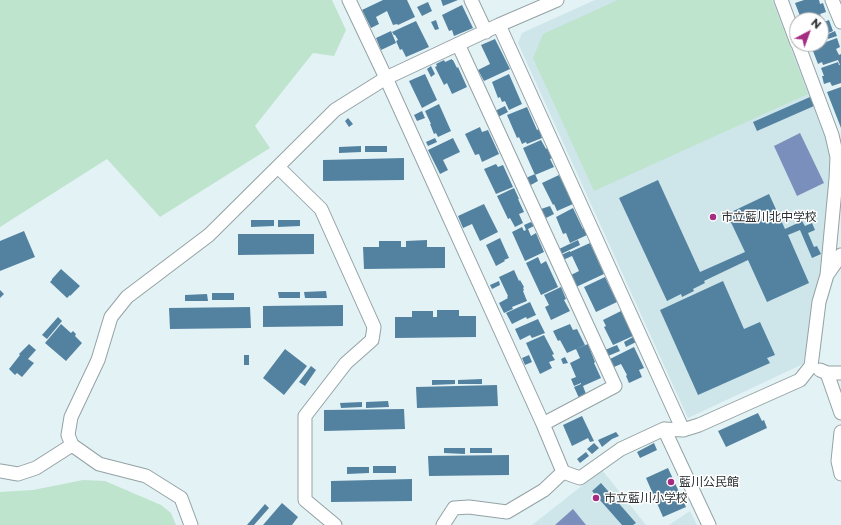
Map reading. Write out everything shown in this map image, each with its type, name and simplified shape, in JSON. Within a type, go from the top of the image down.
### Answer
[{"type":"street","points":[[349,0],[543,424],[563,472],[580,478],[621,449],[664,429],[683,430],[699,425],[800,380],[811,366],[818,302],[827,275],[837,157],[832,135],[800,52]]},
{"type":"street","points":[[471,0],[486,32]]},
{"type":"street","points":[[192,525],[181,498],[146,476],[99,464],[72,445],[68,436],[71,417],[98,360],[112,317],[127,297],[209,236],[335,110],[386,78],[499,25],[557,0]]},
{"type":"street","points":[[781,0],[789,22]]},
{"type":"street","points":[[832,0],[841,22]]},
{"type":"street","points":[[499,25],[683,430]]},
{"type":"street","points":[[458,44],[615,386],[543,424]]},
{"type":"street","points":[[278,167],[321,209],[374,327],[372,340],[346,363],[305,416],[305,500],[335,525]]},
{"type":"street","points":[[827,275],[841,255]]},
{"type":"street","points":[[811,366],[827,373],[841,373]]},
{"type":"street","points":[[827,373],[841,413]]},
{"type":"street","points":[[664,429],[709,525]]},
{"type":"street","points":[[841,432],[838,461],[841,474]]},
{"type":"street","points":[[0,471],[18,474],[36,468],[72,445]]},
{"type":"street","points":[[443,525],[454,508],[469,507],[507,512],[544,490],[563,472]]},
{"type":"shaded area","name":"市立藍川北中学校","points":[[595,0],[776,0],[789,34],[789,52],[796,52],[830,140],[834,160],[823,274],[803,364],[688,418],[518,43],[522,33]]},
{"type":"shaded area","name":"市立藍川小学校","points":[[602,470],[646,525],[532,525]]},
{"type":"shaded area","name":"市立藍川小学校","points":[[690,511],[697,525],[669,525]]},
{"type":"green space","points":[[0,0],[332,0],[346,30],[334,56],[313,53],[255,126],[270,148],[160,217],[107,159],[0,227]]},
{"type":"green space","points":[[618,0],[772,0],[789,44],[789,52],[792,52],[808,94],[594,191],[533,58],[543,34]]},
{"type":"green space","points":[[83,480],[105,481],[161,505],[171,513],[176,525],[0,525],[0,492],[33,490]]},
{"type":"water","points":[[800,133],[824,183],[797,196],[774,146]]},
{"type":"water","points":[[573,509],[586,525],[555,525]]},
{"type":"building","points":[[383,0],[407,0],[415,17],[398,25],[393,25],[387,11],[376,17],[379,24],[371,28],[362,10]]},
{"type":"building","points":[[441,0],[458,0],[443,6]]},
{"type":"building","points":[[804,0],[819,0],[820,4],[823,3],[826,12],[798,12],[795,3]]},
{"type":"building","points":[[428,2],[432,11],[422,16],[417,7]]},
{"type":"building","points":[[462,5],[473,28],[454,36],[452,30],[449,31],[442,15]]},
{"type":"building","points":[[436,20],[439,29],[435,30],[431,22]]},
{"type":"building","points":[[829,20],[833,31],[829,33]]},
{"type":"building","points":[[416,21],[429,47],[406,57],[402,49],[400,50],[396,41],[398,40],[392,32]]},
{"type":"building","points":[[391,31],[396,43],[381,50],[376,38]]},
{"type":"building","points":[[835,31],[837,36],[829,39],[829,34]]},
{"type":"building","points":[[837,38],[840,47],[836,49],[839,55],[841,54],[841,83],[832,86],[830,82],[824,84],[822,76],[824,76],[821,68],[838,62],[840,65],[838,60],[823,65],[822,62],[818,64],[813,52],[829,52],[829,41]]},
{"type":"building","points":[[495,39],[510,69],[484,81],[478,70],[490,64],[481,45]]},
{"type":"building","points":[[452,59],[457,68],[458,67],[467,87],[452,94],[447,83],[444,85],[435,67],[437,66],[436,64],[444,60],[445,62]]},
{"type":"building","points":[[431,66],[435,74],[431,77],[427,69]]},
{"type":"building","points":[[425,74],[437,100],[422,108],[409,81]]},
{"type":"building","points":[[509,74],[522,104],[509,110],[505,101],[502,102],[500,97],[498,98],[492,82]]},
{"type":"building","points":[[841,87],[841,128],[827,92]]},
{"type":"building","points":[[810,97],[814,106],[757,131],[753,122]]},
{"type":"building","points":[[439,104],[451,131],[438,137],[436,133],[434,134],[425,111]]},
{"type":"building","points":[[505,106],[508,112],[498,117],[495,111]]},
{"type":"building","points":[[527,107],[537,130],[539,129],[542,138],[527,144],[526,142],[522,144],[519,137],[517,138],[507,115]]},
{"type":"building","points":[[422,111],[425,118],[417,121],[414,115]]},
{"type":"building","points":[[348,118],[353,124],[349,127],[345,121]]},
{"type":"building","points":[[480,127],[482,132],[488,130],[499,154],[482,162],[479,154],[475,155],[465,134]]},
{"type":"building","points":[[435,138],[437,142],[428,146],[426,142]]},
{"type":"building","points":[[453,138],[460,152],[443,160],[448,170],[440,174],[428,150]]},
{"type":"building","points":[[541,140],[552,158],[550,159],[554,167],[535,175],[523,148]]},
{"type":"building","points":[[361,146],[361,152],[339,153],[339,147]]},
{"type":"building","points":[[365,146],[387,146],[387,152],[365,152]]},
{"type":"building","points":[[404,158],[404,180],[323,181],[323,160]]},
{"type":"building","points":[[496,164],[498,167],[503,165],[513,187],[496,194],[484,169]]},
{"type":"building","points":[[535,174],[538,181],[529,186],[526,178]]},
{"type":"building","points":[[559,175],[573,204],[557,211],[542,183]]},
{"type":"building","points":[[658,180],[700,272],[745,252],[727,214],[769,194],[785,229],[802,221],[805,226],[812,223],[815,230],[808,233],[814,247],[817,246],[821,254],[812,258],[800,230],[788,235],[809,283],[767,302],[748,260],[704,281],[705,283],[693,289],[694,291],[682,297],[681,294],[667,301],[619,198]]},
{"type":"building","points":[[514,188],[524,212],[519,214],[523,223],[515,227],[510,218],[508,219],[497,196]]},
{"type":"building","points":[[484,204],[498,232],[480,241],[472,224],[463,228],[458,216]]},
{"type":"building","points":[[550,206],[554,214],[546,218],[541,209]]},
{"type":"building","points":[[573,208],[587,235],[570,243],[566,233],[563,234],[556,217]]},
{"type":"building","points":[[251,220],[274,220],[274,226],[251,227]]},
{"type":"building","points":[[278,220],[300,220],[300,226],[278,227]]},
{"type":"building","points":[[531,222],[534,226],[528,229],[531,236],[536,233],[544,252],[525,261],[512,232],[522,227],[524,231],[526,230],[524,225]]},
{"type":"building","points":[[24,231],[35,257],[0,271],[0,241]]},
{"type":"building","points":[[238,234],[314,234],[314,254],[238,255]]},
{"type":"building","points":[[500,238],[509,258],[496,266],[486,245]]},
{"type":"building","points":[[427,240],[427,247],[445,247],[445,268],[364,269],[363,247],[379,247],[379,241],[401,241],[401,247],[406,247],[406,241]]},
{"type":"building","points":[[578,240],[580,245],[561,254],[559,249]]},
{"type":"building","points":[[590,243],[604,274],[576,287],[571,275],[579,271],[572,256],[563,260],[561,255]]},
{"type":"building","points":[[538,257],[541,264],[546,261],[558,287],[541,295],[526,263]]},
{"type":"building","points":[[61,269],[80,286],[67,298],[50,282]]},
{"type":"building","points":[[514,270],[519,281],[520,280],[524,287],[523,291],[527,301],[512,307],[513,309],[504,313],[499,303],[508,298],[508,296],[499,277]]},
{"type":"building","points":[[605,277],[617,302],[596,312],[584,287]]},
{"type":"building","points":[[499,281],[500,285],[492,289],[490,285]]},
{"type":"building","points":[[723,281],[744,329],[760,322],[775,355],[767,358],[770,363],[698,395],[660,310]]},
{"type":"building","points":[[561,287],[566,299],[564,300],[570,311],[551,320],[545,307],[549,305],[544,295]]},
{"type":"building","points":[[0,290],[4,294],[0,298]]},
{"type":"building","points":[[326,291],[327,298],[305,298],[304,292]]},
{"type":"building","points":[[278,292],[300,292],[300,298],[279,298]]},
{"type":"building","points":[[212,293],[234,293],[234,300],[212,300]]},
{"type":"building","points":[[207,294],[208,301],[185,301],[185,295]]},
{"type":"building","points":[[530,302],[536,315],[527,319],[526,317],[512,324],[506,313]]},
{"type":"building","points":[[343,305],[343,326],[263,327],[263,306]]},
{"type":"building","points":[[250,307],[251,328],[170,329],[169,308]]},
{"type":"building","points":[[437,310],[459,310],[459,316],[476,316],[476,337],[395,338],[395,317],[412,317],[412,311],[433,311],[433,317],[437,317]]},
{"type":"building","points":[[621,311],[633,336],[613,345],[604,327],[606,326],[603,320]]},
{"type":"building","points":[[58,317],[62,321],[47,339],[42,335]]},
{"type":"building","points":[[538,319],[545,333],[532,338],[530,335],[520,340],[515,329]]},
{"type":"building","points":[[61,324],[71,333],[73,331],[76,334],[75,336],[82,343],[66,361],[45,343]]},
{"type":"building","points":[[570,324],[573,330],[577,329],[585,345],[567,353],[553,331]]},
{"type":"building","points":[[544,335],[554,354],[552,355],[555,360],[549,362],[552,368],[540,374],[526,343]]},
{"type":"building","points":[[633,337],[636,342],[626,347],[624,342]]},
{"type":"building","points":[[29,344],[36,350],[28,359],[34,363],[22,377],[17,373],[15,375],[9,369],[20,355],[19,354]]},
{"type":"building","points":[[588,344],[601,378],[583,386],[586,394],[579,398],[574,387],[581,383],[574,386],[571,379],[576,377],[570,363],[580,358],[576,349]]},
{"type":"building","points":[[617,345],[620,351],[608,356],[605,350]]},
{"type":"building","points":[[634,347],[644,368],[639,370],[642,377],[629,383],[626,376],[627,375],[621,364],[614,367],[610,359]]},
{"type":"building","points":[[285,349],[307,366],[284,395],[263,378]]},
{"type":"building","points":[[244,355],[249,355],[249,365],[244,365]]},
{"type":"building","points":[[529,355],[532,362],[525,365],[522,358]]},
{"type":"building","points":[[565,357],[568,363],[563,364],[561,359]]},
{"type":"building","points":[[311,366],[316,370],[305,386],[299,382]]},
{"type":"building","points":[[482,379],[482,384],[458,384],[458,380]]},
{"type":"building","points":[[432,380],[455,380],[455,384],[432,385]]},
{"type":"building","points":[[497,385],[498,406],[417,408],[416,387]]},
{"type":"building","points":[[388,401],[389,407],[366,408],[366,402]]},
{"type":"building","points":[[362,402],[362,407],[341,408],[340,403]]},
{"type":"building","points":[[404,409],[405,429],[324,431],[324,410]]},
{"type":"building","points":[[758,413],[762,421],[764,420],[767,428],[726,447],[718,431]]},
{"type":"building","points":[[582,416],[594,441],[590,442],[588,438],[572,446],[563,425]]},
{"type":"building","points":[[616,432],[619,436],[612,439],[602,447],[598,440]]},
{"type":"building","points":[[594,443],[599,448],[592,454],[587,449]]},
{"type":"building","points":[[654,443],[657,450],[640,458],[637,452]]},
{"type":"building","points":[[444,448],[465,448],[465,454],[444,453]]},
{"type":"building","points":[[470,448],[492,448],[492,453],[470,453]]},
{"type":"building","points":[[586,452],[589,456],[580,463],[577,459]]},
{"type":"building","points":[[509,455],[509,475],[429,476],[428,456]]},
{"type":"building","points":[[373,466],[396,466],[396,473],[373,473]]},
{"type":"building","points":[[347,467],[369,467],[369,473],[347,474]]},
{"type":"building","points":[[668,468],[686,507],[663,517],[646,478]]},
{"type":"building","points":[[412,479],[412,501],[331,502],[331,481]]},
{"type":"building","points":[[601,483],[636,523],[633,525],[622,525],[592,491]]},
{"type":"building","points":[[282,503],[298,517],[292,525],[263,525]]},
{"type":"building","points":[[265,504],[269,508],[254,525],[247,525]]},
{"type":"place","name":"市立藍川北中学校","points":[[713,217]]},
{"type":"place","name":"藍川公民館","points":[[671,482]]},
{"type":"place","name":"市立藍川小学校","points":[[596,498]]}]
